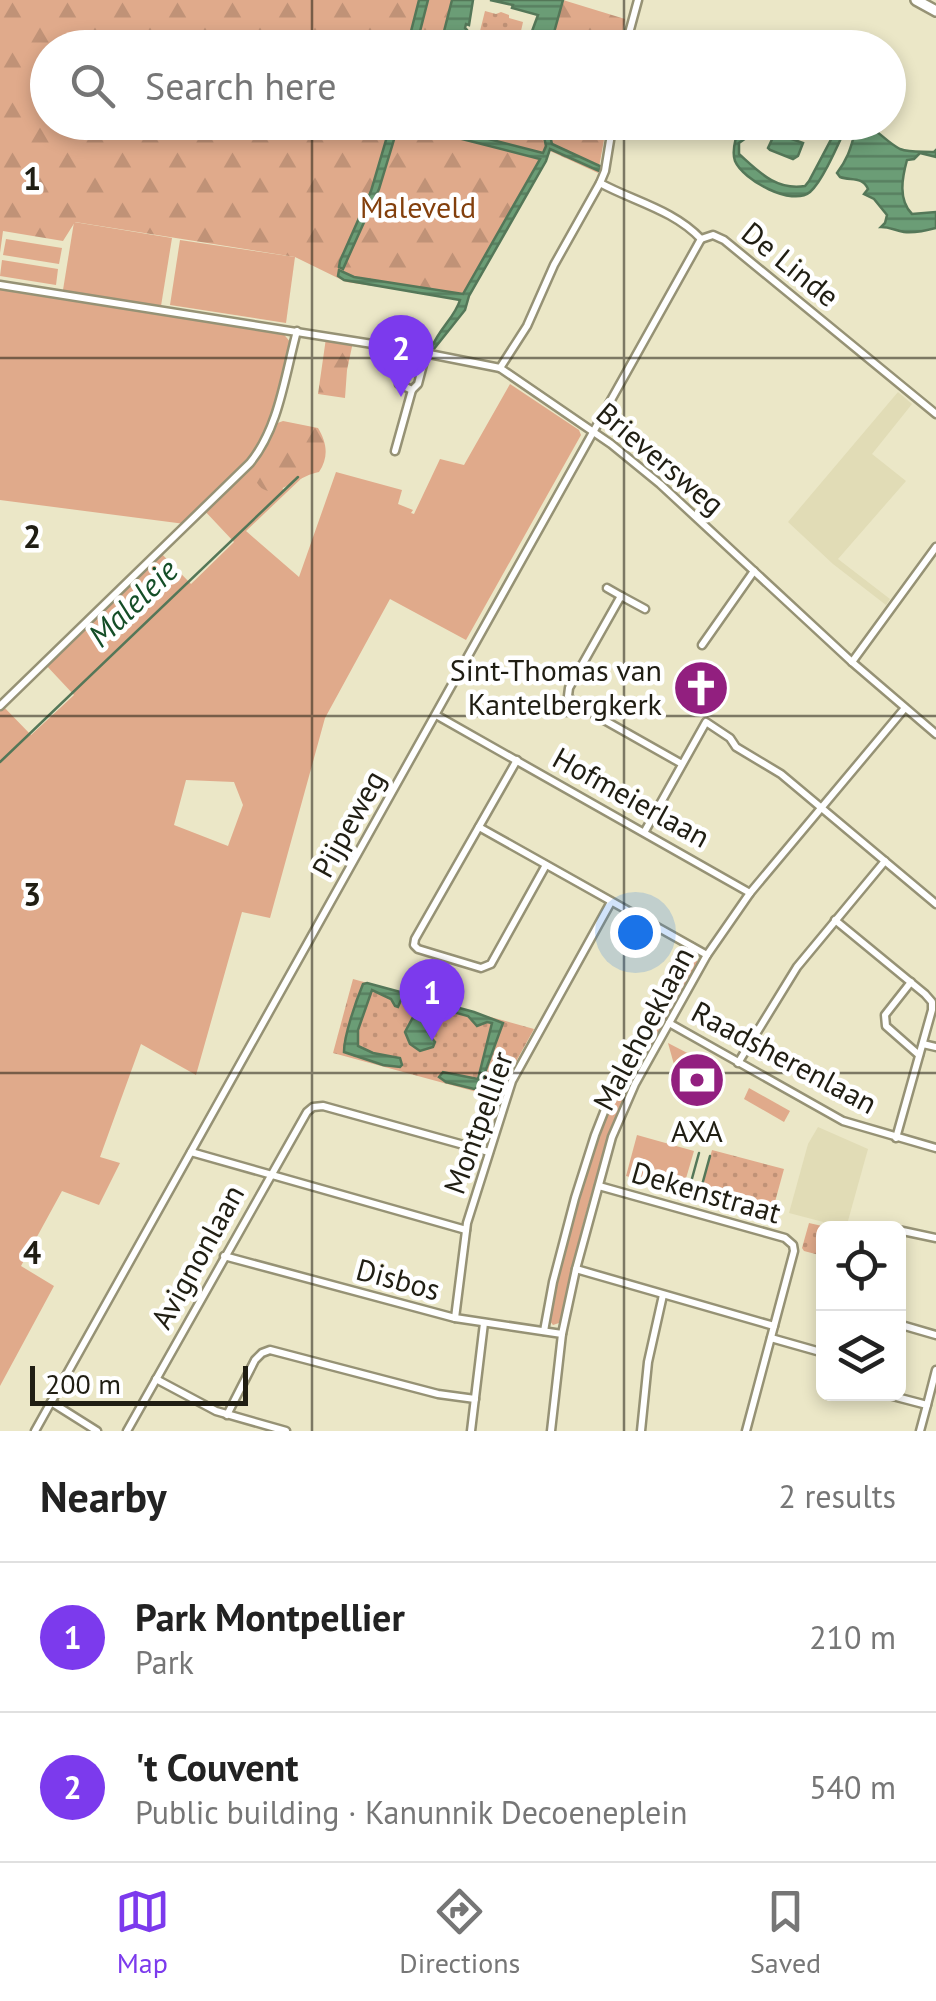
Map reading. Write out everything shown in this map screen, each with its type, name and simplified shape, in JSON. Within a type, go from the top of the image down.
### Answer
[{"type":"main road","points":[[916,0],[936,12]]},
{"type":"street","points":[[630,30],[638,0]]},
{"type":"street","points":[[500,368],[527,326],[554,265],[600,183],[610,140]]},
{"type":"street","name":"De Linde","points":[[600,183],[660,209],[701,238],[713,236],[724,240],[936,414]]},
{"type":"street","name":"Pijpeweg","points":[[35,1431],[701,238]]},
{"type":"street","points":[[0,285],[296,331],[272,425],[250,464],[0,706]]},
{"type":"street","name":"Brieversweg","points":[[296,331],[500,368],[594,432],[686,506],[852,662],[936,734]]},
{"type":"street","points":[[404,348],[399,384],[412,390]]},
{"type":"street","points":[[395,451],[426,353]]},
{"type":"street","points":[[852,662],[936,548]]},
{"type":"street","points":[[702,645],[754,571]]},
{"type":"street","points":[[607,588],[645,610]]},
{"type":"street","points":[[621,596],[568,696],[574,704],[682,764]]},
{"type":"street","name":"Malehoeklaan","points":[[551,1431],[562,1334],[576,1269],[612,1137],[628,1102],[707,956],[750,892],[906,708]]},
{"type":"street","name":"Hofmeierlaan","points":[[436,716],[750,892]]},
{"type":"street","points":[[645,832],[706,722],[730,738],[736,747],[781,774],[936,904]]},
{"type":"street","points":[[516,760],[414,945],[481,968],[492,964],[546,864]]},
{"type":"street","points":[[479,827],[707,956]]},
{"type":"street","points":[[738,1063],[780,992],[884,861]]},
{"type":"street","name":"Montpellier","points":[[455,1318],[466,1230],[517,1071],[611,902]]},
{"type":"street","points":[[835,920],[932,1002],[896,1138]]},
{"type":"street","name":"Malehoeklaan","points":[[544,1331],[553,1282],[595,1135],[615,1084],[692,947]]},
{"type":"street","points":[[911,982],[884,1021],[919,1055]]},
{"type":"street","name":"Raadsherenlaan","points":[[669,1023],[843,1121],[936,1148]]},
{"type":"street","points":[[923,1044],[936,1047]]},
{"type":"street","name":"Avignonlaan","points":[[127,1431],[270,1174],[312,1107],[323,1106],[488,1152]]},
{"type":"street","points":[[191,1152],[466,1230]]},
{"type":"street","name":"Dekenstraat","points":[[599,1186],[785,1238],[794,1251],[774,1326]]},
{"type":"street","points":[[906,1232],[936,1238]]},
{"type":"street","name":"Disbos","points":[[224,1256],[455,1318],[562,1334]]},
{"type":"street","points":[[576,1269],[774,1326],[746,1431]]},
{"type":"street","points":[[641,1431],[648,1362],[662,1295]]},
{"type":"street","points":[[471,1431],[484,1323]]},
{"type":"street","points":[[906,1326],[936,1334]]},
{"type":"street","points":[[772,1338],[816,1352]]},
{"type":"street","points":[[226,1414],[255,1360],[270,1350],[438,1394],[475,1399]]},
{"type":"street","points":[[920,1431],[936,1370]]},
{"type":"street","points":[[156,1379],[216,1411],[286,1431]]},
{"type":"street","points":[[906,1400],[927,1405]]},
{"type":"street","points":[[51,1402],[97,1431]]},
{"type":"shaded area","points":[[419,0],[428,0],[420,30],[411,30]]},
{"type":"shaded area","points":[[452,0],[473,0],[467,30],[444,30]]},
{"type":"shaded area","points":[[490,0],[563,0],[555,30],[532,30],[538,15],[512,8],[513,5]]},
{"type":"shaded area","points":[[386,140],[394,140],[379,189],[343,269],[339,267],[340,261],[371,191]]},
{"type":"shaded area","points":[[466,140],[492,140],[543,153],[545,140],[551,140],[552,144],[602,167],[599,171],[550,149],[465,310],[434,349],[460,300],[338,276],[339,270],[354,277],[463,294],[540,159]]},
{"type":"shaded area","points":[[736,140],[743,140],[739,143],[739,154],[753,167],[785,186],[805,186],[831,140],[840,140],[815,187],[802,196],[780,194],[758,183],[740,168],[734,152]]},
{"type":"shaded area","points":[[772,140],[803,143],[793,159],[768,148]]},
{"type":"shaded area","points":[[853,140],[887,140],[900,149],[917,152],[936,150],[936,157],[920,153],[907,160],[902,188],[912,214],[936,212],[936,228],[908,232],[881,227],[887,215],[874,199],[864,194],[866,185],[837,173]]},
{"type":"shaded area","points":[[898,392],[912,404],[872,454],[906,481],[838,559],[890,599],[886,605],[788,522]]},
{"type":"shaded area","points":[[363,984],[503,1023],[480,1086],[474,1089],[439,1077],[443,1072],[478,1079],[492,1023],[477,1026],[468,1016],[431,1006],[426,1026],[435,1042],[433,1047],[420,1051],[410,1044],[405,1032],[419,1006],[401,1000],[395,1006],[391,999],[372,990],[358,1030],[358,1046],[400,1058],[402,1065],[383,1065],[344,1052],[354,1009]]},
{"type":"shaded area","points":[[818,1127],[868,1149],[848,1221],[819,1221],[789,1213],[808,1144]]},
{"type":"green space","name":"Maleveld","points":[[0,0],[452,0],[444,30],[30,30],[30,140],[604,140],[598,173],[550,151],[463,299],[346,282],[295,257],[75,222],[63,241],[3,231],[0,253]]},
{"type":"green space","points":[[563,0],[625,19],[623,30],[555,30]]},
{"type":"green space","points":[[485,11],[501,12],[523,22],[521,30],[480,30]]},
{"type":"green space","points":[[74,222],[172,238],[161,306],[63,290]]},
{"type":"green space","points":[[6,239],[62,248],[59,264],[3,255]]},
{"type":"green space","points":[[180,240],[295,257],[286,323],[170,305]]},
{"type":"green space","points":[[2,260],[58,269],[56,285],[0,276]]},
{"type":"green space","points":[[0,288],[282,332],[291,343],[272,425],[283,490],[306,474],[246,531],[299,577],[336,472],[402,490],[398,504],[414,514],[440,459],[464,465],[510,384],[581,435],[466,640],[390,599],[325,718],[270,918],[242,912],[196,1075],[141,1044],[100,1157],[120,1163],[99,1205],[62,1191],[21,1266],[54,1286],[0,1386],[0,706],[31,735],[74,695],[44,663],[158,550],[191,584],[234,542],[202,508],[185,524],[0,500]],"holes":[[[186,780],[234,782],[243,805],[228,846],[174,825]]]},
{"type":"green space","points":[[326,338],[353,342],[345,398],[318,394]]},
{"type":"green space","points":[[283,421],[318,428],[325,455],[319,472],[269,491],[261,488],[250,463],[272,425]]},
{"type":"green space","points":[[692,958],[697,967],[642,1063],[615,1123],[588,1206],[561,1319],[553,1325],[549,1320],[569,1230],[606,1114],[642,1038]]},
{"type":"green space","points":[[353,979],[534,1029],[501,1096],[333,1053]]},
{"type":"green space","points":[[668,1043],[699,1059],[685,1085],[680,1086]]},
{"type":"green space","points":[[749,1088],[790,1111],[784,1122],[744,1099]]},
{"type":"green space","points":[[637,1135],[694,1151],[682,1192],[626,1176]]},
{"type":"green space","points":[[712,1150],[784,1169],[770,1220],[738,1211],[740,1205],[726,1201],[727,1192],[716,1189],[714,1198],[700,1194]]},
{"type":"green space","points":[[809,1223],[816,1225],[816,1254],[802,1248]]},
{"type":"waterway","name":"Maleleie","points":[[0,762],[298,477]]},
{"type":"waterway","points":[[688,1193],[699,1153]]},
{"type":"waterway","points":[[699,1196],[710,1156]]},
{"type":"place","name":"'t Couvent","points":[[401,397]]},
{"type":"place","name":"Sint-Thomas van Kantelbergkerk","points":[[701,688]]},
{"type":"place","name":"Park Montpellier","points":[[432,1041]]},
{"type":"place","name":"AXA","points":[[697,1080]]}]
